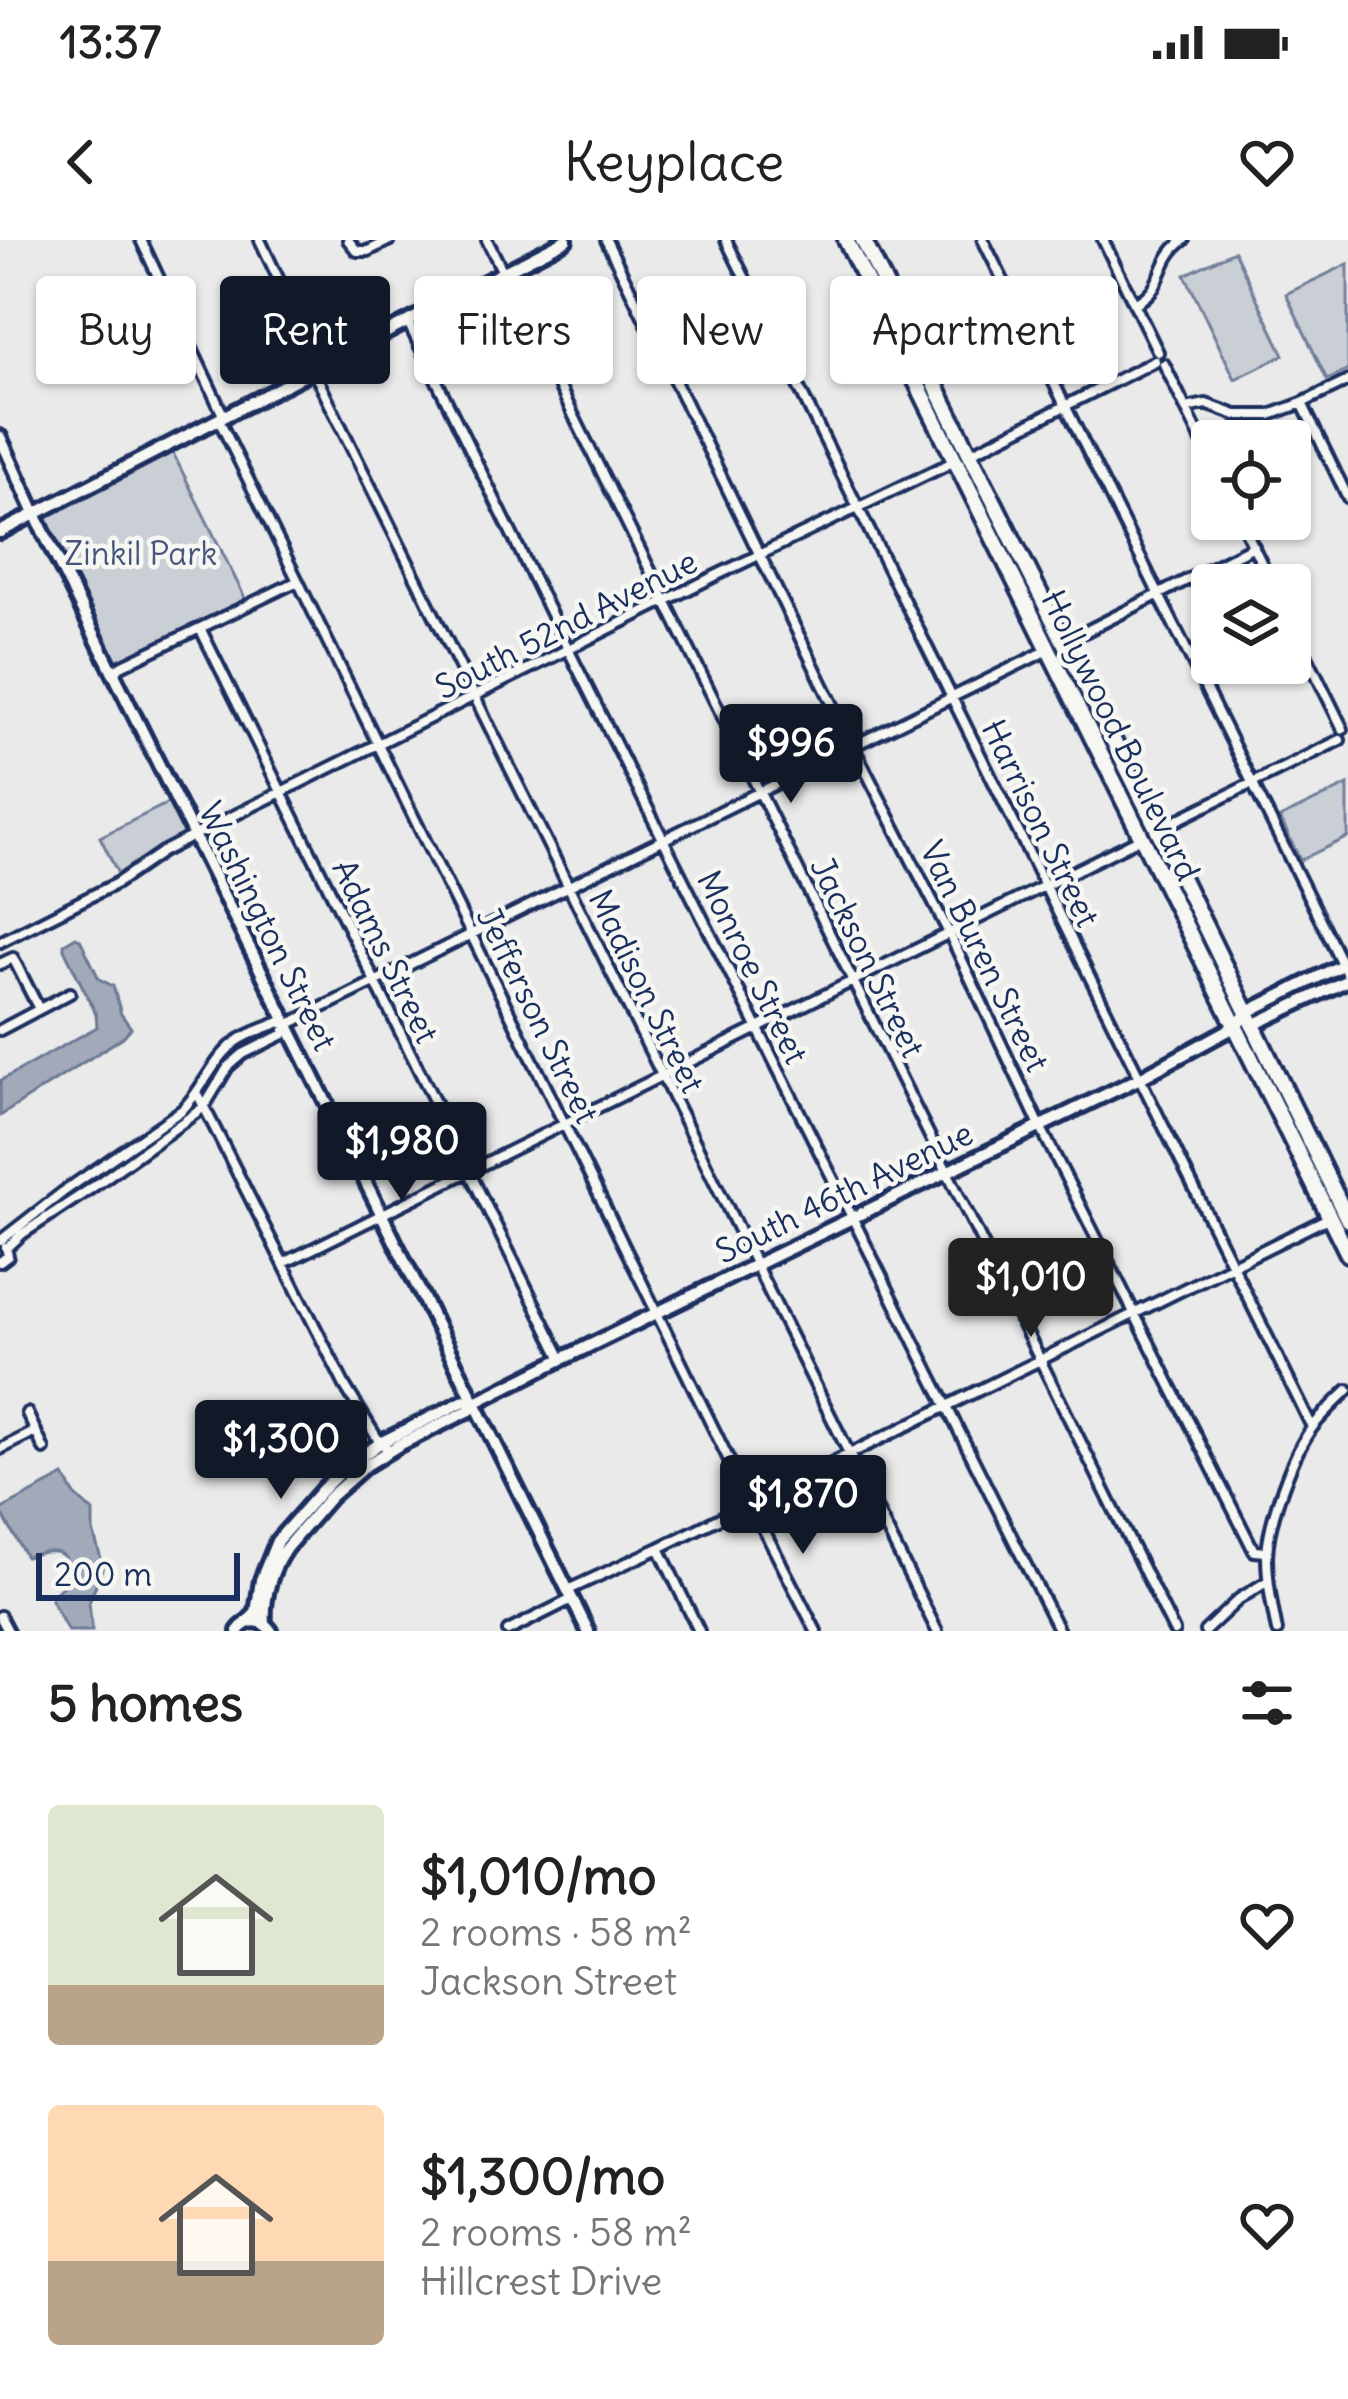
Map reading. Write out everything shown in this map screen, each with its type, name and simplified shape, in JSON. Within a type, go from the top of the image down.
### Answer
[{"type":"highway","name":"Hollywood Boulevard","points":[[846,240],[1056,646],[1113,779],[1296,1148],[1310,1163],[1331,1205],[1342,1213]]},
{"type":"highway","name":"Hollywood Boulevard","points":[[863,240],[1025,601],[1035,606],[1092,699],[1251,1019],[1342,1213],[1348,1254]]},
{"type":"highway","points":[[1113,779],[1123,784],[1145,826],[1158,830]]},
{"type":"highway","points":[[1142,838],[1156,846],[1173,881],[1184,882]]},
{"type":"highway","points":[[1342,1213],[1348,1236]]},
{"type":"street","name":"Jefferson Street","points":[[141,240],[298,580],[816,1631]]},
{"type":"street","name":"Madison Street","points":[[260,240],[276,276]]},
{"type":"street","points":[[348,240],[357,251],[390,240]]},
{"type":"street","name":"Jackson Street","points":[[487,240],[1174,1631]]},
{"type":"street","points":[[390,331],[566,240]]},
{"type":"street","name":"Van Buren Street","points":[[606,240],[1254,1551],[1267,1552]]},
{"type":"street","name":"Harrison Street","points":[[726,240],[1312,1427]]},
{"type":"street","points":[[983,240],[1347,971],[1236,1026]]},
{"type":"street","points":[[1102,240],[1192,420]]},
{"type":"street","points":[[1134,304],[1148,297],[1169,251],[1184,240]]},
{"type":"street","name":"Monroe Street","points":[[408,322],[1059,1631]]},
{"type":"street","name":"South 52nd Avenue","points":[[0,942],[117,884],[194,836],[1159,359]]},
{"type":"street","points":[[1186,408],[1206,404],[1236,415],[1270,415],[1348,381]]},
{"type":"street","points":[[0,532],[289,384]]},
{"type":"street","name":"Madison Street","points":[[324,384],[937,1631]]},
{"type":"street","points":[[1302,403],[1348,498]]},
{"type":"street","name":"Washington Street","points":[[0,437],[588,1631]]},
{"type":"street","points":[[1250,540],[1262,564]]},
{"type":"street","points":[[2,1244],[90,1189],[204,1107],[228,1067],[284,1034],[287,1025],[1253,546]]},
{"type":"street","points":[[115,674],[119,667],[298,580]]},
{"type":"street","name":"Adams Street","points":[[200,628],[562,1359]]},
{"type":"street","points":[[1158,830],[1344,742],[1339,734],[1345,728],[1311,662]]},
{"type":"street","points":[[284,1263],[1142,838]]},
{"type":"street","points":[[0,964],[14,958],[39,1009]]},
{"type":"street","points":[[0,1030],[70,993]]},
{"type":"street","points":[[2,1244],[63,1192],[182,1110],[235,1043],[280,1022],[287,1025]]},
{"type":"street","name":"South 46th Avenue","points":[[385,1447],[464,1401],[474,1403],[1140,1078],[1236,1026]]},
{"type":"street","points":[[198,1095],[345,1386],[385,1447]]},
{"type":"street","points":[[508,1631],[659,1548],[1342,1213]]},
{"type":"street","points":[[0,1262],[8,1256],[2,1244]]},
{"type":"street","points":[[1277,1631],[1267,1552],[1274,1518],[1312,1427],[1348,1390]]},
{"type":"street","points":[[27,1413],[44,1449]]},
{"type":"street","points":[[0,1449],[36,1431]]},
{"type":"street","points":[[243,1627],[256,1613],[261,1580],[277,1541],[340,1472],[385,1447]]},
{"type":"street","points":[[268,1628],[264,1613],[278,1559],[347,1480],[385,1447]]},
{"type":"street","points":[[659,1548],[699,1631]]},
{"type":"street","points":[[1205,1631],[1239,1599],[1268,1581]]},
{"type":"street","points":[[0,1616],[8,1631]]},
{"type":"street","points":[[243,1627],[260,1621],[268,1628]]},
{"type":"green space","points":[[1234,251],[1284,355],[1235,379],[1185,275]]},
{"type":"green space","points":[[1348,264],[1348,370],[1327,380],[1286,294]]},
{"type":"green space","name":"Zinkil Park","points":[[165,450],[172,451],[243,601],[113,663],[44,523],[49,512]]},
{"type":"green space","points":[[1348,785],[1348,837],[1300,860],[1280,818]]},
{"type":"green space","points":[[172,801],[185,827],[184,836],[120,878],[100,837]]},
{"type":"water","points":[[76,937],[99,979],[113,986],[121,1014],[131,1028],[0,1116],[0,1081],[97,1027],[96,1014],[64,949]]},
{"type":"water","points":[[64,1476],[93,1512],[103,1566],[89,1603],[92,1631],[68,1631],[51,1600],[68,1581],[64,1556],[44,1552],[26,1557],[0,1510]]}]
